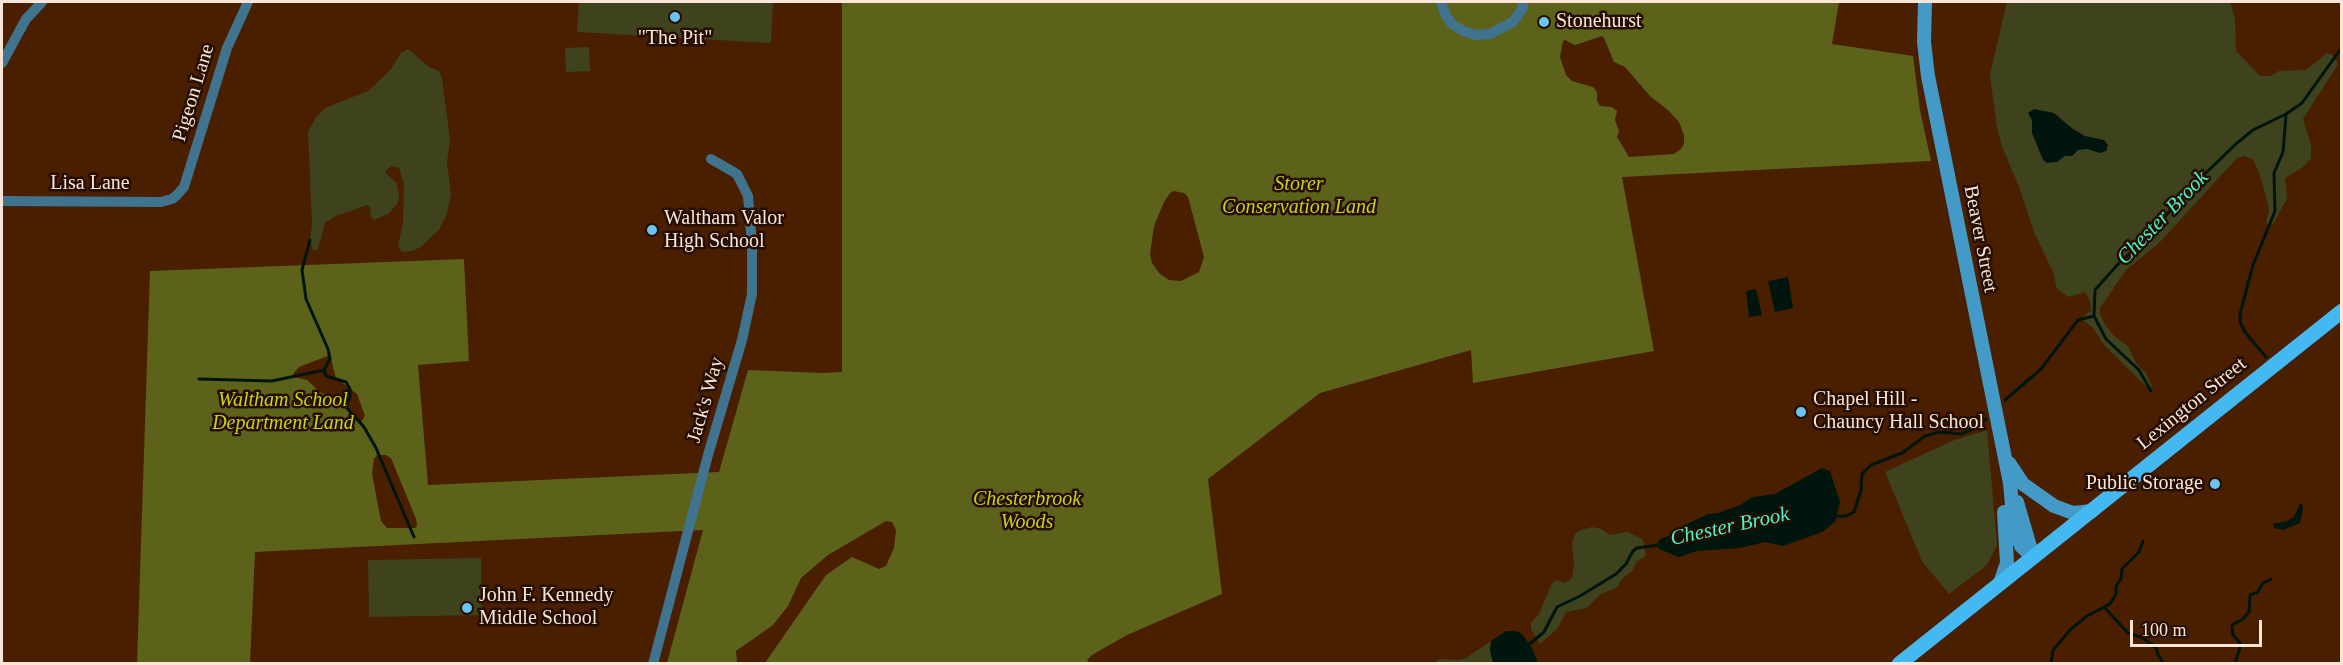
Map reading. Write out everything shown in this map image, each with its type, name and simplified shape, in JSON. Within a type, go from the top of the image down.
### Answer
[{"type":"main road","name":"Beaver Street","points":[[1925,2],[1924,42],[1928,76],[2010,483],[2016,534],[2021,546],[2033,557]]},
{"type":"main road","name":"Lexington Street","points":[[1899,663],[2342,311]]},
{"type":"main road","points":[[2000,432],[2007,563],[2000,583]]},
{"type":"main road","points":[[2003,449],[2019,479],[2038,496],[2067,512],[2083,513],[2094,510]]},
{"type":"street","points":[[2,63],[26,19],[42,2]]},
{"type":"street","name":"Pigeon Lane","points":[[177,195],[184,187],[227,48],[248,2]]},
{"type":"street","points":[[1441,2],[1452,24],[1476,35],[1490,34],[1513,22],[1523,8],[1522,2]]},
{"type":"street","name":"Jack's Way","points":[[653,663],[708,455],[739,351],[752,294],[752,244],[748,196],[737,174],[711,159]]},
{"type":"street","name":"Lisa Lane","points":[[2,201],[161,202],[177,195]]},
{"type":"green space","name":"\"The Pit\"","points":[[579,2],[773,2],[771,43],[577,32]]},
{"type":"green space","points":[[842,2],[1839,2],[1832,44],[1913,56],[1920,110],[1931,161],[1622,177],[1654,351],[1473,383],[1471,350],[1320,393],[1208,479],[1222,594],[1127,635],[1092,655],[1087,660],[1089,663],[765,663],[826,575],[852,557],[879,569],[886,566],[894,548],[896,530],[892,522],[886,521],[828,555],[801,578],[788,606],[773,625],[736,651],[737,663],[667,663],[703,530],[255,552],[250,663],[137,664],[150,271],[464,259],[469,361],[418,365],[428,485],[719,472],[748,370],[842,372]],"holes":[[[1602,36],[1614,62],[1625,67],[1650,96],[1679,122],[1684,135],[1684,144],[1681,149],[1674,154],[1629,157],[1617,137],[1619,131],[1615,120],[1617,111],[1612,107],[1600,106],[1597,101],[1597,92],[1593,87],[1572,81],[1566,75],[1560,57],[1563,41],[1575,45]],[[1174,191],[1184,193],[1188,197],[1204,257],[1199,272],[1181,281],[1169,280],[1159,273],[1152,263],[1150,254],[1154,226],[1170,193]],[[330,355],[336,378],[357,394],[365,416],[361,422],[342,401],[321,393],[307,380],[294,377],[293,374],[299,367]],[[377,455],[386,455],[391,458],[416,519],[415,528],[387,528],[381,521],[372,474],[374,459]]]},
{"type":"green space","points":[[2007,2],[2230,2],[2235,19],[2236,51],[2260,76],[2270,76],[2279,71],[2306,70],[2327,53],[2334,56],[2338,64],[2303,119],[2311,145],[2311,159],[2285,178],[2287,198],[2273,224],[2268,225],[2266,222],[2269,212],[2268,204],[2259,172],[2253,160],[2245,156],[2237,158],[2160,242],[2126,270],[2100,308],[2104,323],[2113,335],[2128,346],[2136,363],[2146,373],[2152,386],[2151,391],[2104,345],[2093,328],[2083,320],[2083,317],[2091,310],[2090,301],[2085,292],[2068,297],[2057,289],[2053,272],[2034,232],[2002,146],[1997,128],[1990,74]]},
{"type":"green space","points":[[589,47],[590,71],[566,72],[565,48]]},
{"type":"green space","points":[[408,49],[429,67],[439,71],[442,78],[450,140],[447,162],[451,194],[447,214],[439,230],[422,246],[413,251],[402,252],[398,246],[403,223],[404,184],[399,168],[391,166],[385,172],[397,184],[399,196],[398,203],[388,214],[374,220],[370,207],[367,205],[336,216],[325,223],[318,249],[313,251],[310,240],[312,224],[308,132],[316,117],[325,108],[368,91],[391,69],[401,53]]},
{"type":"green space","points":[[1987,430],[1997,545],[1987,565],[1949,594],[1922,561],[1885,472],[1952,441]]},
{"type":"green space","points":[[1592,527],[1601,529],[1610,535],[1627,532],[1634,535],[1643,540],[1646,556],[1636,562],[1633,570],[1616,588],[1601,594],[1587,608],[1566,612],[1557,629],[1540,644],[1531,629],[1531,623],[1539,614],[1552,583],[1556,580],[1565,583],[1572,578],[1574,536],[1578,531]]},
{"type":"green space","points":[[481,558],[482,615],[369,617],[368,560]]},
{"type":"green space","points":[[1491,641],[1490,650],[1493,663],[1432,664],[1440,659],[1466,658]]},
{"type":"water","points":[[2034,109],[2054,113],[2085,136],[2104,140],[2108,145],[2106,151],[2100,153],[2087,149],[2078,150],[2072,156],[2065,156],[2057,162],[2047,163],[2043,160],[2032,133],[2032,120],[2028,113]]},
{"type":"water","points":[[1788,277],[1793,308],[1775,312],[1768,281]]},
{"type":"water","points":[[1756,289],[1762,315],[1749,317],[1746,291]]},
{"type":"water","points":[[1822,468],[1830,471],[1840,502],[1835,522],[1822,532],[1783,546],[1765,542],[1739,548],[1697,551],[1679,557],[1659,549],[1660,539],[1674,534],[1683,526],[1708,514],[1719,513],[1740,505],[1753,497],[1775,494]]},
{"type":"water","points":[[2300,503],[2303,509],[2300,523],[2283,530],[2274,528],[2273,524],[2294,517]]},
{"type":"water","points":[[1506,631],[1516,631],[1522,634],[1532,648],[1538,663],[1493,663],[1490,650],[1491,641]]},
{"type":"waterway","name":"Chester Brook","points":[[2005,400],[2041,369],[2078,320],[2094,316],[2095,290],[2119,263],[2148,237],[2183,195],[2253,130],[2286,114],[2302,103],[2342,47]]},
{"type":"waterway","points":[[2266,357],[2245,332],[2240,322],[2240,314],[2253,265],[2275,211],[2274,173],[2283,152],[2286,115]]},
{"type":"waterway","points":[[310,240],[302,270],[306,299],[328,349],[330,359],[324,370],[326,376],[346,382],[350,389],[350,398],[345,406],[364,427],[376,448],[414,537]]},
{"type":"waterway","points":[[2094,316],[2106,339],[2139,370],[2151,391]]},
{"type":"waterway","points":[[199,379],[272,381],[324,370]]},
{"type":"waterway","name":"Chester Brook","points":[[1833,516],[1846,516],[1854,512],[1861,490],[1862,474],[1871,465],[1902,453],[1925,436],[1939,432],[1961,434],[1973,429],[1986,419]]},
{"type":"waterway","points":[[2051,664],[2053,650],[2071,629],[2087,616],[2110,604],[2116,594],[2116,586],[2121,579],[2122,569],[2139,552],[2143,541]]},
{"type":"waterway","name":"Chester Brook","points":[[1527,646],[1544,632],[1557,607],[1616,574],[1637,548],[1659,545]]},
{"type":"waterway","points":[[2235,664],[2241,644],[2233,635],[2232,625],[2243,619],[2249,612],[2250,595],[2258,592],[2263,583],[2271,579]]},
{"type":"waterway","points":[[2105,608],[2128,633],[2143,638],[2156,648],[2164,664]]},
{"type":"place","name":"\"The Pit\"","points":[[675,17]]},
{"type":"place","name":"Stonehurst","points":[[1544,22]]},
{"type":"place","name":"Waltham Valor High School","points":[[652,230]]},
{"type":"place","name":"Chapel Hill - Chauncy Hall School","points":[[1801,412]]},
{"type":"place","name":"Public Storage","points":[[2215,484]]},
{"type":"place","name":"John F. Kennedy Middle School","points":[[467,608]]},
{"type":"park label","name":"Storer Conservation Land","points":[[1299,196]]},
{"type":"park label","name":"Waltham School Department Land","points":[[283,412]]},
{"type":"park label","name":"Chesterbrook Woods","points":[[1027,512]]}]
